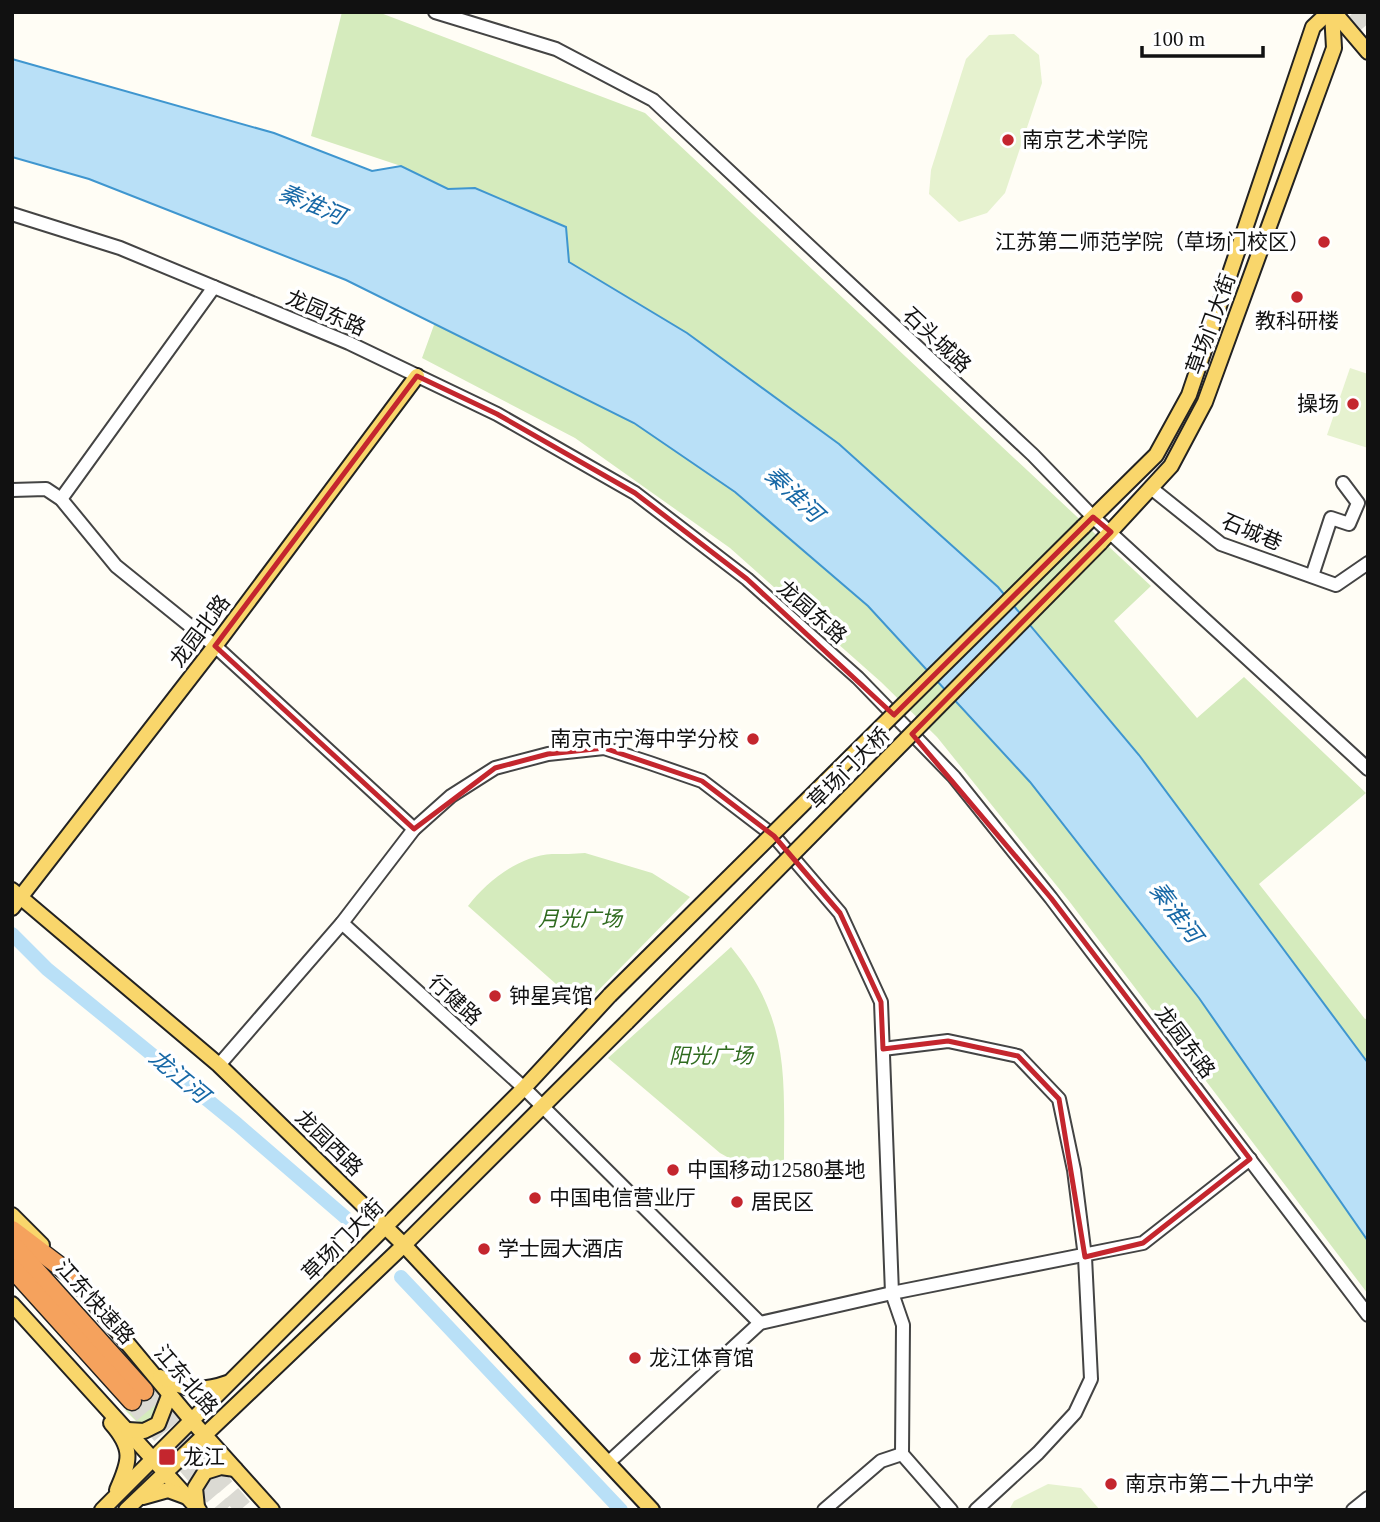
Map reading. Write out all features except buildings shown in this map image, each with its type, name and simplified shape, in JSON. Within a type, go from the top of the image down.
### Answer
[{"type":"highway","points":[[12,1230],[71,1274]]},
{"type":"highway","name":"江东快速路","points":[[12,1244],[138,1396],[12,1270]]},
{"type":"main road","name":"草场门大街","points":[[1088,522],[1156,455],[1189,395],[1312,27],[1332,12]]},
{"type":"main road","name":"草场门大街","points":[[1100,543],[1171,466],[1205,402],[1334,48],[1332,12]]},
{"type":"main road","points":[[1332,12],[1368,52]]},
{"type":"main road","name":"龙园北路","points":[[15,899],[215,646],[417,376]]},
{"type":"main road","name":"草场门大桥","points":[[610,995],[1088,522]]},
{"type":"main road","name":"草场门大桥","points":[[627,1022],[1100,543]]},
{"type":"main road","name":"龙园西路","points":[[15,899],[219,1065],[404,1245],[652,1510]]},
{"type":"main road","name":"草场门大街","points":[[102,1510],[524,1088],[610,995]]},
{"type":"main road","name":"草场门大街","points":[[128,1508],[404,1245],[541,1105],[627,1022]]},
{"type":"main road","name":"江东北路","points":[[12,1215],[71,1274],[192,1421],[272,1510]]},
{"type":"main road","points":[[12,1304],[195,1505]]},
{"type":"main road","points":[[149,1370],[187,1390],[214,1388],[231,1382]]},
{"type":"main road","points":[[90,1387],[93,1403],[127,1447],[128,1464],[114,1498]]},
{"type":"main road","points":[[128,1430],[144,1431],[158,1424],[170,1394]]},
{"type":"main road","points":[[221,1452],[218,1432],[224,1415]]},
{"type":"main road","points":[[195,1505],[195,1488],[205,1472],[221,1467],[235,1469]]},
{"type":"main road","points":[[128,1508],[148,1494],[168,1490],[195,1505]]},
{"type":"street","name":"石头城路","points":[[435,12],[556,50],[653,100],[1033,455],[1088,522],[1111,532],[1368,769]]},
{"type":"street","name":"龙园东路","points":[[12,214],[120,248],[417,376],[497,414],[635,494],[747,579],[858,678],[954,777],[1051,898],[1365,1311]]},
{"type":"street","points":[[61,499],[214,287]]},
{"type":"street","points":[[1312,576],[1331,518],[1349,524],[1358,503],[1343,484]]},
{"type":"street","name":"石城巷","points":[[1151,488],[1221,544],[1336,585],[1368,563]]},
{"type":"street","points":[[12,489],[46,489],[61,499],[116,566],[215,646],[414,829]]},
{"type":"street","points":[[219,1065],[342,923],[414,829],[451,796],[495,768],[548,754],[604,748],[702,781],[774,836],[840,913],[881,1002],[891,1293],[903,1325],[902,1454],[951,1510]]},
{"type":"street","name":"行健路","points":[[342,923],[524,1088],[760,1324]]},
{"type":"street","points":[[883,1049],[948,1041],[1018,1055],[1059,1099],[1074,1170],[1085,1256],[1091,1379],[1075,1413],[1038,1453],[976,1510]]},
{"type":"street","points":[[609,1462],[760,1324],[891,1293],[1143,1243],[1250,1159]]},
{"type":"street","points":[[824,1510],[881,1461],[902,1454]]},
{"type":"street","points":[[1353,1510],[1368,1498]]},
{"type":"highlighted area","points":[[417,376],[497,414],[635,493],[747,579],[894,715],[1093,517],[1111,532],[912,734],[1051,898],[1250,1159],[1143,1243],[1085,1257],[1059,1099],[1018,1056],[948,1041],[883,1049],[881,1002],[840,913],[774,836],[702,781],[604,748],[548,754],[495,768],[414,829],[215,646]]},
{"type":"green space","points":[[342,12],[378,12],[645,113],[1151,586],[1114,621],[1197,718],[1244,677],[1366,793],[1259,884],[1365,1019],[1368,1018],[1368,1294],[1069,901],[937,737],[881,682],[730,548],[575,438],[422,358],[434,325],[568,262],[475,188],[448,189],[401,166],[311,136]]},
{"type":"green space","points":[[1014,34],[1039,55],[1042,83],[1005,193],[987,213],[959,222],[929,194],[931,170],[966,59],[989,35]]},
{"type":"green space","name":"操场","points":[[1350,368],[1368,374],[1368,448],[1327,435]]},
{"type":"green space","name":"月光广场","points":[[585,853],[652,873],[690,897],[582,1007],[468,906],[494,879],[528,859],[552,854]]},
{"type":"green space","name":"阳光广场","points":[[731,947],[750,973],[774,1024],[783,1075],[784,1162],[745,1167],[720,1153],[608,1058]]},
{"type":"green space","points":[[152,1386],[162,1398],[161,1414],[146,1424],[136,1421],[125,1410]]},
{"type":"green space","points":[[1048,1484],[1081,1488],[1100,1510],[1009,1510],[1014,1501]]},
{"type":"water","name":"秦淮河","points":[[12,59],[274,133],[372,171],[401,166],[448,189],[475,188],[566,227],[569,262],[687,333],[839,444],[998,587],[1139,755],[1368,1063],[1368,1241],[1199,998],[1030,782],[868,606],[735,492],[634,423],[346,280],[89,179],[12,157]]},
{"type":"waterway","name":"龙江河","points":[[12,934],[47,969],[237,1124],[346,1218]]},
{"type":"waterway","name":"龙江河","points":[[401,1277],[621,1510]]},
{"type":"tunnel","points":[[1354,12],[1368,28]]},
{"type":"tunnel","points":[[144,1391],[245,1510]]},
{"type":"tunnel","points":[[132,1401],[225,1510]]},
{"type":"place","name":"南京艺术学院","points":[[1008,140]]},
{"type":"place","name":"江苏第二师范学院（草场门校区）","points":[[1324,242]]},
{"type":"place","name":"教科研楼","points":[[1297,297]]},
{"type":"place","name":"操场","points":[[1353,404]]},
{"type":"place","name":"南京市宁海中学分校","points":[[753,739]]},
{"type":"place","name":"钟星宾馆","points":[[495,996]]},
{"type":"place","name":"中国移动12580基地","points":[[673,1170]]},
{"type":"place","name":"中国电信营业厅","points":[[535,1198]]},
{"type":"place","name":"居民区","points":[[737,1202]]},
{"type":"place","name":"学士园大酒店","points":[[484,1249]]},
{"type":"place","name":"龙江体育馆","points":[[635,1358]]},
{"type":"place","name":"龙江","points":[[167,1457]]},
{"type":"place","name":"南京市第二十九中学","points":[[1111,1484]]}]
